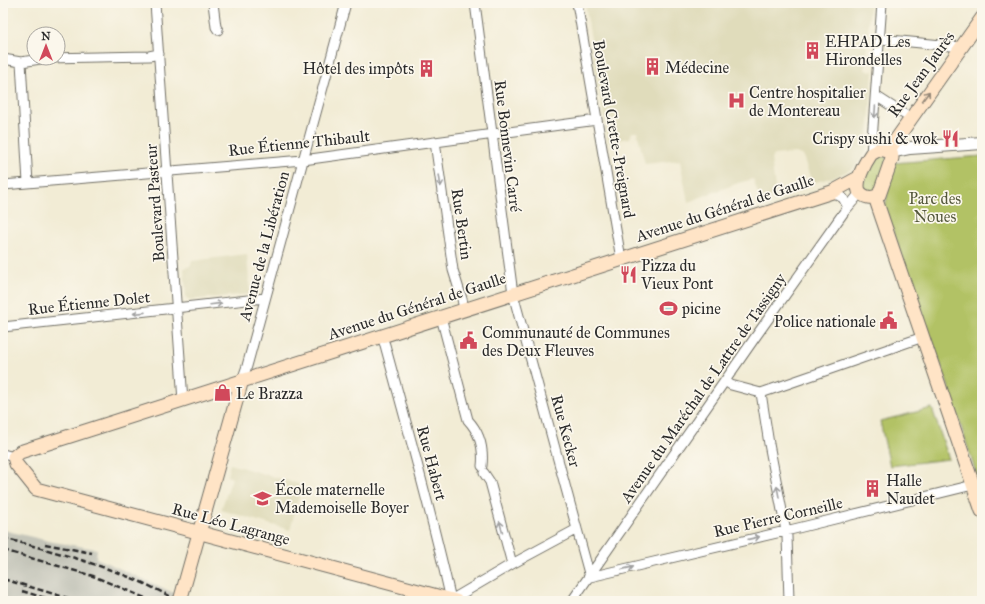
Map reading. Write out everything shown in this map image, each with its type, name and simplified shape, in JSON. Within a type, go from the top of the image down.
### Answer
[{"type":"main road","name":"Rue Jean Jaurès","points":[[889,151],[910,118],[982,18]]},
{"type":"main road","points":[[859,187],[871,154],[880,150],[889,151],[892,158],[882,189],[879,195],[875,197],[982,511]]},
{"type":"main road","name":"Avenue du Général de Gaulle","points":[[8,455],[832,192],[859,187],[866,197],[875,197]]},
{"type":"main road","points":[[181,599],[242,380]]},
{"type":"main road","name":"Rue Léo Lagrange","points":[[8,455],[36,489],[430,598],[454,600]]},
{"type":"street","name":"Boulevard Pasteur","points":[[155,3],[183,400]]},
{"type":"street","points":[[213,3],[216,27],[218,30]]},
{"type":"street","name":"Avenue de la Libération","points":[[242,380],[346,3]]},
{"type":"street","name":"Rue Bonnevin Carré","points":[[475,3],[513,294]]},
{"type":"street","name":"Boulevard Crette-Preignard","points":[[577,3],[621,259]]},
{"type":"street","points":[[871,154],[882,3]]},
{"type":"street","points":[[880,39],[962,47]]},
{"type":"street","points":[[3,59],[21,62],[47,58],[148,56],[159,54]]},
{"type":"street","points":[[21,62],[28,183]]},
{"type":"street","points":[[876,96],[910,118]]},
{"type":"street","name":"Rue Étienne Thibault","points":[[3,185],[303,160],[597,120]]},
{"type":"street","name":"Rue Bertin","points":[[435,142],[453,270],[464,309]]},
{"type":"street","points":[[889,151],[982,143]]},
{"type":"street","name":"Avenue du Maréchal de Lattre de Tassigny","points":[[572,601],[848,207],[859,187]]},
{"type":"street","name":"Avenue du Général de Gaulle","points":[[832,192],[843,198],[848,207]]},
{"type":"street","name":"Rue Kecker","points":[[513,294],[590,577]]},
{"type":"street","name":"Rue Étienne Dolet","points":[[3,328],[264,298]]},
{"type":"street","points":[[440,317],[468,420],[476,428],[484,453],[483,470],[490,482],[512,564]]},
{"type":"street","name":"Rue Habert","points":[[381,335],[385,345],[454,600]]},
{"type":"street","points":[[725,381],[731,385],[761,393],[923,337]]},
{"type":"street","points":[[761,393],[769,444],[787,536],[789,601]]},
{"type":"street","name":"Rue Pierre Corneille","points":[[590,577],[973,485]]},
{"type":"street","points":[[454,600],[512,564],[577,529]]},
{"type":"shaded area","name":"Centre hospitalier de Montereau","points":[[585,3],[870,3],[865,70],[873,71],[867,147],[862,158],[854,168],[837,176],[812,183],[803,156],[796,153],[774,155],[771,159],[776,195],[760,200],[753,179],[738,183],[688,202],[680,160],[645,164],[637,132],[632,132],[630,138],[608,141]]},
{"type":"shaded area","points":[[247,254],[250,294],[189,300],[186,297],[184,268],[191,266],[192,261]]},
{"type":"shaded area","name":"École maternelle Mademoiselle Boyer","points":[[230,464],[302,485],[290,530],[221,510],[232,478],[227,476]]},
{"type":"shaded area","points":[[3,530],[53,542],[97,549],[96,558],[176,594],[174,601],[3,601]]},
{"type":"green space","points":[[879,154],[885,156],[887,159],[876,189],[869,193],[862,186],[873,159]]},
{"type":"green space","name":"Parc des Noues","points":[[982,156],[982,492],[946,379],[885,208],[893,163]]},
{"type":"green space","points":[[932,408],[949,459],[890,466],[880,421]]},
{"type":"water","name":"picine","points":[[671,302],[674,303],[675,306],[668,315],[663,311]]},
{"type":"railway","points":[[3,538],[55,552],[107,569],[141,582],[180,601]]},
{"type":"railway","points":[[45,544],[92,553]]},
{"type":"railway","points":[[3,550],[93,576],[152,601]]},
{"type":"railway","points":[[3,579],[78,601]]},
{"type":"railway","points":[[22,591],[55,601]]},
{"type":"railway","points":[[3,598],[15,601]]},
{"type":"place","name":"EHPAD Les Hirondelles","points":[[812,50]]},
{"type":"place","name":"Médecine","points":[[652,67]]},
{"type":"place","name":"Hôtel des impôts","points":[[427,68]]},
{"type":"place","name":"Centre hospitalier de Montereau","points":[[736,101]]},
{"type":"place","name":"Crispy sushi & wok","points":[[951,138]]},
{"type":"place","name":"Pizza du Vieux Pont","points":[[628,274]]},
{"type":"place","name":"picine","points":[[669,308]]},
{"type":"place","name":"Police nationale","points":[[889,321]]},
{"type":"place","name":"Communauté de Communes des Deux Fleuves","points":[[469,341]]},
{"type":"place","name":"Le Brazza","points":[[223,393]]},
{"type":"place","name":"Halle Naudet","points":[[873,489]]},
{"type":"place","name":"École maternelle Mademoiselle Boyer","points":[[262,498]]}]
